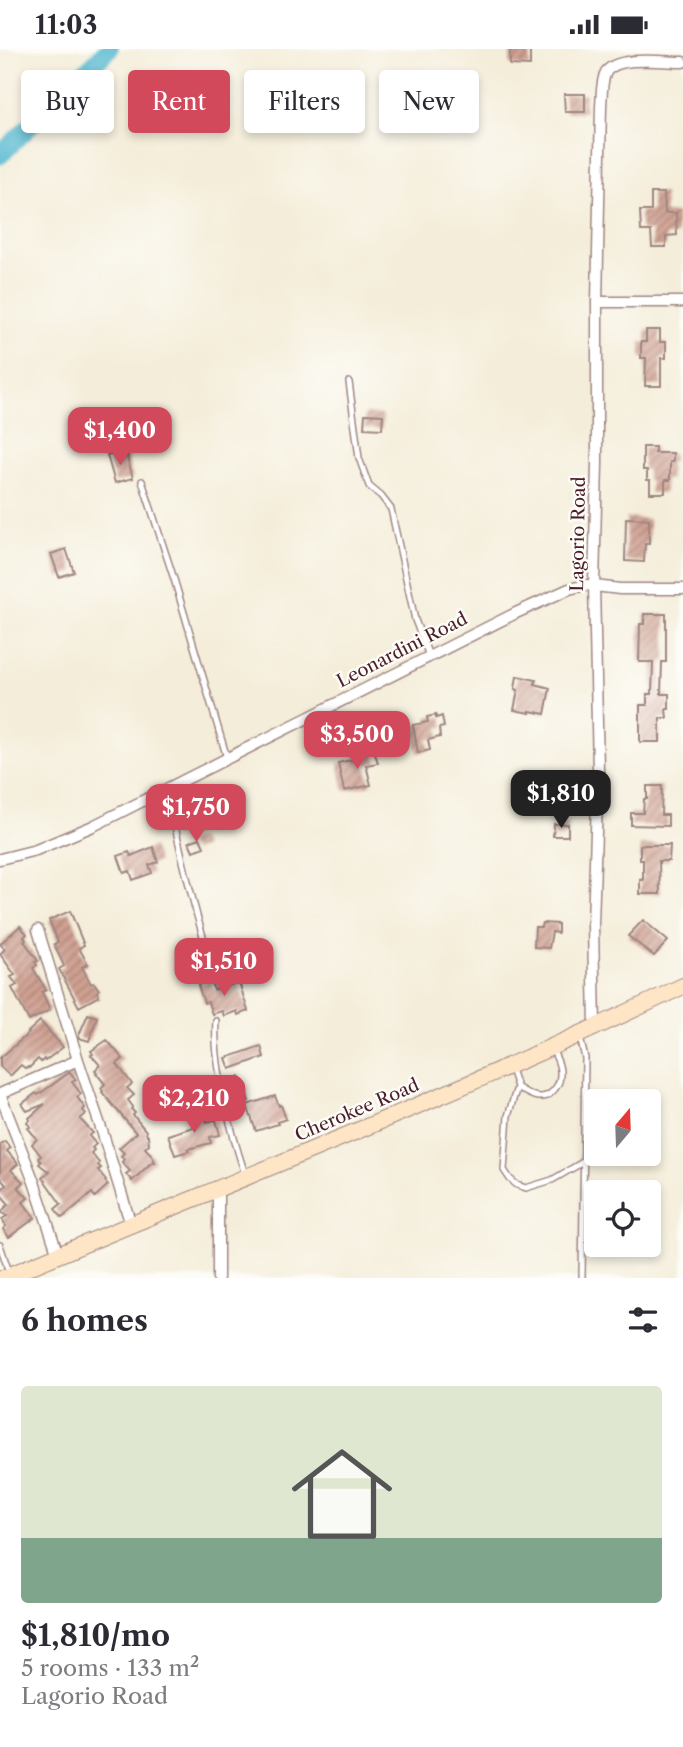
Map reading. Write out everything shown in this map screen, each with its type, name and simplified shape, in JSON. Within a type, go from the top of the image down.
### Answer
[{"type":"street","name":"Lagorio Road","points":[[587,1032],[598,770],[594,585],[601,106],[604,78],[615,64],[633,61],[683,62]]},
{"type":"street","points":[[597,302],[683,302]]},
{"type":"street","name":"Leonardini Road","points":[[0,859],[36,850],[93,825],[429,656],[569,589],[594,585],[620,589],[683,589]]},
{"type":"street","points":[[38,930],[131,1225]]},
{"type":"street","name":"Cherokee Road","points":[[6,1277],[510,1066],[683,986]]},
{"type":"street","points":[[58,1255],[34,1182],[0,1094],[78,1060]]},
{"type":"street","points":[[216,1190],[218,1278]]},
{"type":"lane","points":[[349,381],[359,458],[369,487],[381,496],[391,509],[415,620],[429,656]]},
{"type":"lane","points":[[142,481],[227,758]]},
{"type":"lane","points":[[167,787],[192,903],[209,957]]},
{"type":"lane","points":[[216,1021],[215,1036],[226,1105],[246,1177]]},
{"type":"lane","points":[[582,1278],[587,1032]]},
{"type":"lane","points":[[517,1087],[529,1095],[539,1097],[549,1095],[557,1087],[561,1076],[558,1060],[551,1048]]},
{"type":"lane","points":[[510,1066],[517,1087],[508,1116],[504,1170],[510,1179],[526,1188],[552,1180],[583,1162]]},
{"type":"lane","points":[[0,1245],[6,1277]]},
{"type":"building","points":[[510,49],[530,49],[530,66],[510,65]]},
{"type":"building","points":[[564,94],[585,94],[585,112],[565,112]]},
{"type":"building","points":[[651,193],[664,193],[665,213],[676,213],[677,235],[666,236],[666,247],[652,247],[651,231],[641,231],[640,211],[651,211]]},
{"type":"building","points":[[646,330],[660,330],[660,342],[666,342],[666,358],[661,358],[661,386],[645,386],[646,358],[641,358],[641,342],[646,342]]},
{"type":"building","points":[[365,414],[383,415],[382,429],[364,428]]},
{"type":"building","points":[[643,447],[655,447],[655,453],[673,453],[670,480],[665,480],[665,493],[650,493],[647,470],[643,470]]},
{"type":"building","points":[[125,450],[133,478],[115,483],[107,455]]},
{"type":"building","points":[[626,518],[649,519],[649,544],[645,544],[644,562],[625,561]]},
{"type":"building","points":[[66,549],[74,572],[59,577],[51,554]]},
{"type":"building","points":[[644,614],[666,614],[666,662],[662,662],[661,694],[669,694],[669,709],[666,709],[667,718],[660,718],[660,742],[640,742],[640,705],[647,705],[647,694],[652,694],[653,662],[639,662],[640,624],[644,624]]},
{"type":"building","points":[[517,676],[536,680],[535,684],[550,688],[545,714],[514,710],[518,690],[515,689]]},
{"type":"building","points":[[436,715],[436,718],[442,716],[444,727],[439,728],[440,737],[428,740],[430,750],[418,753],[413,725],[428,722],[427,717]]},
{"type":"building","points":[[374,750],[378,763],[366,765],[371,785],[344,791],[338,763],[360,758],[359,753]]},
{"type":"building","points":[[647,786],[662,786],[661,815],[668,815],[668,826],[631,825],[631,813],[643,813]]},
{"type":"building","points":[[554,824],[568,824],[568,836],[553,836]]},
{"type":"building","points":[[200,838],[204,847],[193,851],[189,842]]},
{"type":"building","points":[[640,845],[670,845],[669,861],[659,861],[660,894],[640,894],[643,860],[640,860]]},
{"type":"building","points":[[153,847],[158,862],[149,865],[152,873],[133,880],[130,871],[124,873],[118,856],[129,852],[131,856]]},
{"type":"building","points":[[70,911],[84,945],[79,948],[88,964],[82,967],[91,984],[94,983],[99,990],[99,996],[79,1007],[59,969],[64,966],[54,944],[58,942],[49,920]]},
{"type":"building","points":[[643,920],[668,941],[654,956],[628,936]]},
{"type":"building","points":[[542,923],[558,924],[558,933],[552,932],[549,948],[534,947],[535,927],[541,927]]},
{"type":"building","points":[[20,926],[27,934],[24,941],[38,961],[33,968],[46,990],[42,992],[50,1010],[29,1021],[12,988],[17,985],[11,977],[15,975],[0,954],[5,949],[0,944]]},
{"type":"building","points":[[210,980],[214,990],[239,982],[248,1011],[238,1015],[237,1011],[224,1016],[222,1011],[212,1014],[208,1002],[204,1003],[198,985]]},
{"type":"building","points":[[88,1014],[97,1017],[89,1041],[79,1038]]},
{"type":"building","points":[[40,1021],[63,1047],[45,1061],[38,1059],[29,1068],[21,1065],[10,1076],[0,1066],[0,1058]]},
{"type":"building","points":[[107,1040],[123,1059],[117,1064],[132,1084],[127,1088],[134,1095],[128,1100],[135,1113],[133,1115],[146,1131],[149,1144],[145,1148],[155,1162],[132,1181],[126,1174],[130,1171],[122,1162],[124,1159],[121,1156],[124,1153],[119,1148],[136,1133],[102,1092],[101,1088],[105,1084],[95,1070],[100,1065],[91,1055],[91,1051]]},
{"type":"building","points":[[261,1046],[264,1057],[230,1069],[226,1058]]},
{"type":"building","points":[[70,1072],[76,1080],[72,1082],[81,1094],[77,1097],[85,1108],[83,1110],[86,1114],[80,1119],[93,1133],[89,1136],[96,1144],[91,1153],[99,1163],[101,1168],[98,1170],[108,1185],[95,1197],[92,1193],[62,1218],[55,1209],[61,1204],[42,1177],[49,1172],[39,1164],[41,1162],[38,1158],[41,1156],[32,1144],[37,1139],[28,1128],[30,1127],[27,1122],[45,1104],[27,1111],[22,1104]]},
{"type":"building","points":[[240,1076],[249,1101],[238,1104],[236,1096],[232,1097],[229,1088],[234,1086],[232,1079]]},
{"type":"building","points":[[275,1096],[286,1119],[256,1131],[247,1105]]},
{"type":"building","points":[[205,1115],[207,1122],[216,1120],[220,1135],[210,1137],[211,1143],[175,1155],[168,1135],[193,1127],[191,1119]]},
{"type":"building","points":[[5,1141],[10,1148],[7,1151],[18,1164],[11,1170],[23,1182],[18,1187],[28,1198],[23,1202],[35,1218],[9,1237],[3,1229],[6,1226],[2,1219],[7,1216],[1,1212],[9,1204],[0,1194],[6,1185],[0,1178],[0,1144]]},
{"type":"waterway","points":[[0,155],[109,49]]}]
